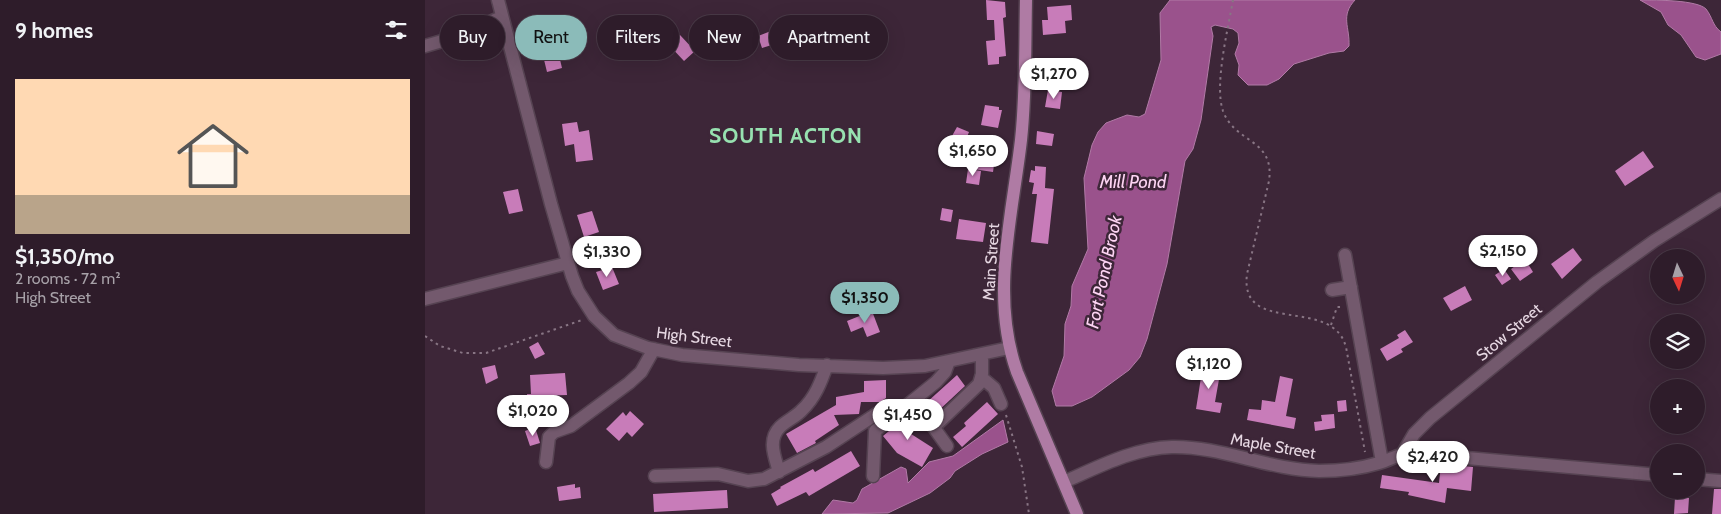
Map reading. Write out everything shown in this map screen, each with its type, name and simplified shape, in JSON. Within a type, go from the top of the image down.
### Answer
[{"type":"main road","name":"Main Street","points":[[1026,0],[1023,119],[1003,279],[1004,314],[1009,348],[1017,372],[1075,508]]},
{"type":"street","name":"High Street","points":[[498,0],[502,15]]},
{"type":"street","name":"High Street","points":[[505,28],[551,204],[578,291],[594,316],[615,335],[653,349],[682,354],[827,366],[897,368],[949,361],[1009,348]]},
{"type":"street","points":[[425,46],[440,42]]},
{"type":"street","name":"Stow Street","points":[[1403,453],[1414,434],[1430,418],[1573,300],[1623,262],[1721,198]]},
{"type":"street","points":[[1345,255],[1382,462]]},
{"type":"street","points":[[425,299],[569,263]]},
{"type":"street","points":[[1332,290],[1351,287]]},
{"type":"street","points":[[546,462],[549,437],[554,432],[571,426],[629,383],[641,372],[653,349]]},
{"type":"street","points":[[934,427],[975,388],[981,377],[982,354]]},
{"type":"street","points":[[873,476],[875,431],[943,375],[949,361]]},
{"type":"street","points":[[779,472],[773,450],[776,433],[780,427],[798,415],[810,402],[827,366]]},
{"type":"street","points":[[981,377],[994,388],[1001,404]]},
{"type":"street","points":[[914,400],[947,446]]},
{"type":"street","points":[[655,476],[718,474],[752,481],[764,479],[826,447],[887,407]]},
{"type":"street","name":"Maple Street","points":[[1064,482],[1131,454],[1166,447],[1187,448],[1306,470],[1353,469],[1382,462],[1403,453],[1650,475]]},
{"type":"street","points":[[1705,480],[1721,482]]},
{"type":"path","points":[[1233,0],[1220,86],[1223,111],[1232,126],[1263,151],[1270,163],[1269,181],[1247,274],[1248,292],[1255,303],[1266,310],[1311,318],[1331,325],[1340,333],[1345,343],[1365,452]]},
{"type":"path","points":[[1331,325],[1337,307],[1353,304]]},
{"type":"path","points":[[425,336],[440,346],[463,353],[486,353],[594,316]]},
{"type":"path","points":[[1001,404],[1011,427],[1022,467],[1029,514]]},
{"type":"water","name":"Mill Pond","points":[[1170,0],[1355,0],[1348,11],[1349,46],[1344,51],[1329,53],[1294,64],[1279,79],[1267,85],[1248,85],[1238,75],[1239,65],[1235,54],[1239,43],[1238,33],[1233,29],[1215,25],[1211,27],[1213,36],[1201,120],[1193,149],[1185,161],[1167,264],[1147,339],[1140,357],[1129,370],[1092,397],[1072,406],[1056,406],[1052,391],[1064,356],[1065,324],[1071,306],[1072,286],[1088,249],[1084,178],[1092,145],[1098,132],[1106,123],[1127,115],[1139,117],[1145,114],[1161,60],[1160,13]]},
{"type":"water","points":[[1640,0],[1686,2],[1706,9],[1721,32],[1721,54],[1705,60],[1696,57],[1681,35],[1668,25],[1661,12]]},
{"type":"water","points":[[1003,420],[1008,442],[982,454],[955,471],[950,478],[930,493],[888,513],[822,514],[833,500],[853,503],[857,500],[862,489],[901,467],[906,469],[908,483],[929,462],[953,456]]},
{"type":"building","points":[[986,0],[1005,2],[1006,17],[1003,18],[1006,56],[999,57],[999,64],[988,65],[986,41],[995,40],[994,20],[987,20]]},
{"type":"building","points":[[1071,5],[1072,20],[1065,21],[1066,33],[1043,35],[1042,20],[1048,20],[1047,7]]},
{"type":"building","points":[[769,32],[769,46],[762,48],[759,36]]},
{"type":"building","points":[[679,36],[689,45],[689,56],[684,61],[679,56]]},
{"type":"building","points":[[544,60],[560,60],[562,68],[547,72]]},
{"type":"building","points":[[1048,90],[1062,92],[1060,109],[1045,107]]},
{"type":"building","points":[[985,105],[999,107],[999,110],[1002,110],[998,128],[981,125]]},
{"type":"building","points":[[577,122],[579,132],[589,130],[593,160],[576,162],[574,144],[565,146],[562,124]]},
{"type":"building","points":[[957,127],[969,132],[965,142],[952,136]]},
{"type":"building","points":[[1037,131],[1054,134],[1052,146],[1036,144]]},
{"type":"building","points":[[985,150],[996,151],[993,172],[973,169],[974,159],[984,160]]},
{"type":"building","points":[[1643,151],[1654,167],[1625,186],[1615,171]]},
{"type":"building","points":[[1035,166],[1046,167],[1045,188],[1054,189],[1048,244],[1031,242],[1037,194],[1032,194],[1034,183],[1029,182],[1031,170],[1035,171]]},
{"type":"building","points":[[968,169],[981,171],[979,185],[966,183]]},
{"type":"building","points":[[518,189],[523,211],[509,214],[503,192]]},
{"type":"building","points":[[942,208],[953,210],[951,222],[940,220]]},
{"type":"building","points":[[592,211],[599,232],[584,237],[577,215]]},
{"type":"building","points":[[959,219],[986,223],[983,242],[956,239]]},
{"type":"building","points":[[1573,248],[1582,260],[1562,279],[1551,264]]},
{"type":"building","points":[[1525,259],[1533,272],[1520,281],[1511,269]]},
{"type":"building","points":[[612,267],[619,284],[603,290],[596,272]]},
{"type":"building","points":[[1504,269],[1511,279],[1502,285],[1495,275]]},
{"type":"building","points":[[1465,286],[1472,300],[1451,311],[1443,298]]},
{"type":"building","points":[[872,311],[880,332],[867,337],[863,327],[851,332],[847,321]]},
{"type":"building","points":[[1405,330],[1413,342],[1401,349],[1403,352],[1387,361],[1380,349],[1399,338],[1397,335]]},
{"type":"building","points":[[538,342],[545,354],[535,359],[529,347]]},
{"type":"building","points":[[495,365],[498,378],[486,384],[482,368]]},
{"type":"building","points":[[1203,365],[1221,368],[1215,402],[1222,403],[1220,413],[1196,409]]},
{"type":"building","points":[[565,373],[567,395],[537,396],[537,404],[528,404],[527,394],[531,394],[530,375]]},
{"type":"building","points":[[957,375],[965,386],[936,413],[926,403]]},
{"type":"building","points":[[1280,376],[1293,379],[1286,416],[1296,418],[1294,429],[1247,420],[1249,409],[1261,410],[1262,400],[1275,402]]},
{"type":"building","points":[[886,380],[886,398],[880,402],[861,402],[859,414],[834,415],[839,425],[815,441],[816,443],[797,453],[786,434],[836,405],[836,397],[864,392],[864,381]]},
{"type":"building","points":[[516,398],[525,398],[525,407],[516,407]]},
{"type":"building","points":[[1346,400],[1347,411],[1338,412],[1337,401]]},
{"type":"building","points":[[987,402],[998,414],[962,447],[953,437],[966,426],[964,423]]},
{"type":"building","points":[[630,411],[644,424],[632,437],[627,432],[619,441],[606,429],[623,412],[626,416]]},
{"type":"building","points":[[912,412],[920,422],[908,432],[933,448],[922,467],[897,453],[883,436]]},
{"type":"building","points":[[1334,414],[1335,428],[1315,431],[1314,422],[1322,421],[1321,415]]},
{"type":"building","points":[[535,427],[540,443],[530,446],[525,431]]},
{"type":"building","points":[[851,451],[860,466],[809,496],[806,492],[777,506],[771,494],[780,487],[813,469],[815,472]]},
{"type":"building","points":[[1441,464],[1473,467],[1471,491],[1447,488],[1445,503],[1408,495],[1409,492],[1380,488],[1382,475],[1439,483]]},
{"type":"building","points":[[575,484],[575,488],[580,487],[581,498],[559,501],[557,487]]},
{"type":"building","points":[[1714,489],[1721,489],[1721,514],[1712,514]]},
{"type":"building","points":[[727,490],[728,508],[654,512],[653,494]]},
{"type":"building","points":[[1675,499],[1689,499],[1688,513],[1674,514]]},
{"type":"district","name":"SOUTH ACTON","points":[[786,135]]},
{"type":"water label","name":"Fort Pond Brook","points":[[1104,272]]}]
